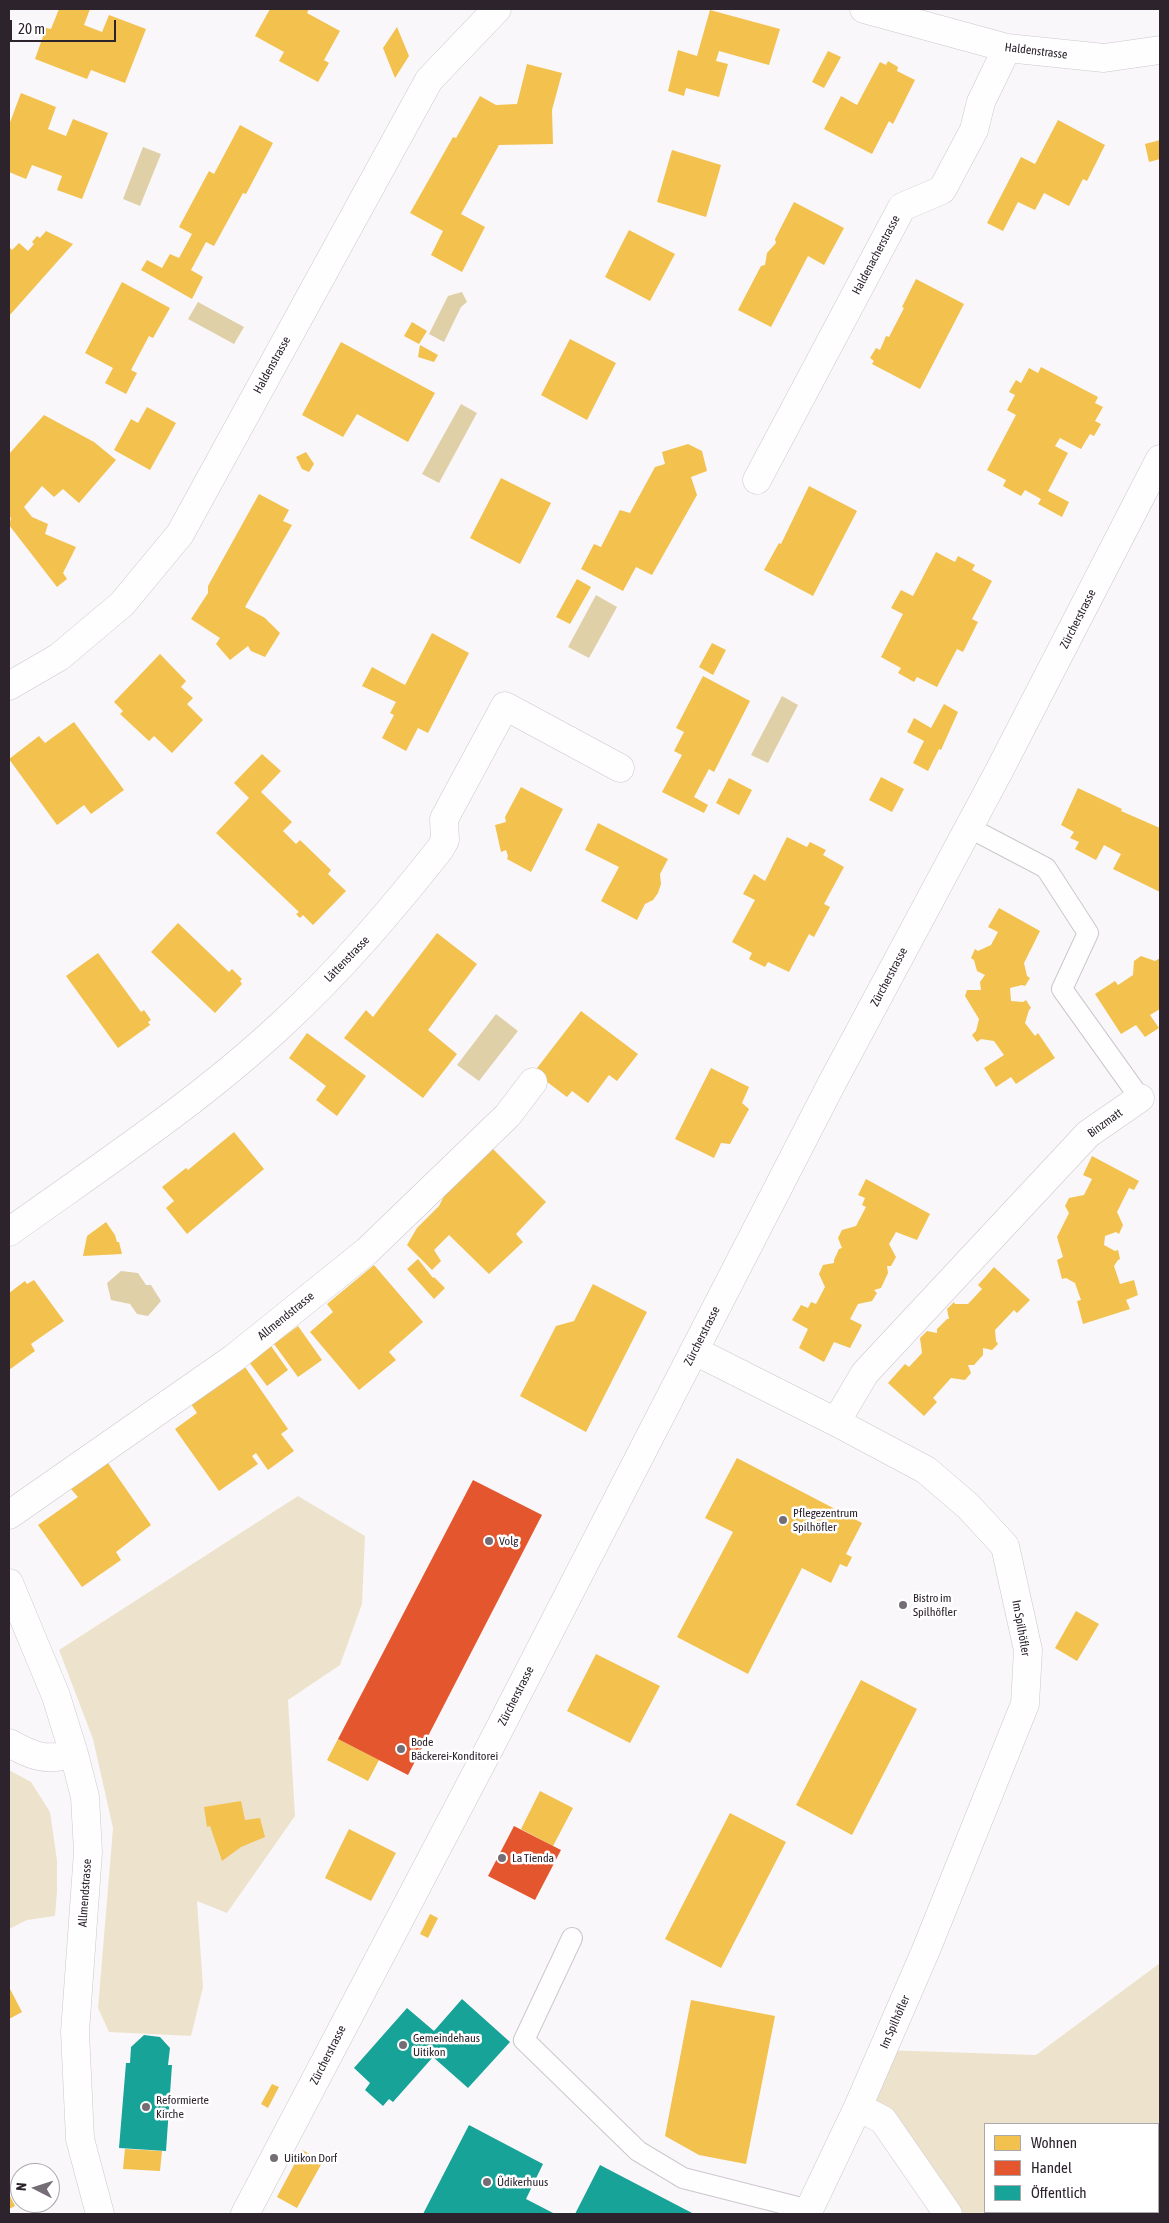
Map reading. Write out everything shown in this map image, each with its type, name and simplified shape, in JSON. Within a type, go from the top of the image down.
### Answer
[{"type":"street","name":"Haldenstrasse","points":[[9,686],[59,657],[122,604],[180,534],[429,80],[497,9]]},
{"type":"street","name":"Haldenstrasse","points":[[880,11],[1007,48],[1104,58],[1160,50]]},
{"type":"street","name":"Haldenacherstrasse","points":[[757,480],[902,207],[942,190],[974,130],[981,102],[1007,48]]},
{"type":"street","name":"Zürcherstrasse","points":[[245,2214],[695,1352],[837,1074],[1160,459]]},
{"type":"street","name":"Lättenstrasse","points":[[9,1232],[178,1112],[280,1027],[360,947],[440,849],[445,840],[444,819],[505,706],[620,768]]},
{"type":"street","name":"Allmendstrasse","points":[[9,1516],[234,1358],[367,1251],[508,1115],[533,1082]]},
{"type":"street","name":"Binzmatt","points":[[836,1422],[865,1373],[1088,1134],[1140,1098]]},
{"type":"street","name":"Im Spilhöfler","points":[[695,1352],[836,1422],[926,1470],[968,1506],[1005,1546],[1028,1650],[1025,1704],[926,1950],[858,2107],[808,2212]]},
{"type":"street","name":"Allmendstrasse","points":[[9,1583],[56,1696],[74,1754],[84,1797],[88,1852],[75,2032],[80,2139],[100,2214]]},
{"type":"street","points":[[9,1743],[33,1756],[55,1759],[74,1754]]},
{"type":"street","points":[[858,2107],[883,2120],[948,2214]]},
{"type":"lane","name":"Binzmatt","points":[[968,827],[1046,868],[1057,884],[1088,933],[1062,989],[1140,1098]]},
{"type":"lane","points":[[572,1938],[524,2040],[638,2151],[682,2178],[768,2207],[808,2212]]},
{"type":"shaded area","points":[[143,147],[161,154],[140,206],[123,199]]},
{"type":"shaded area","points":[[462,292],[467,302],[461,307],[444,342],[429,334],[448,296]]},
{"type":"shaded area","points":[[198,302],[244,327],[234,344],[188,319]]},
{"type":"shaded area","points":[[461,404],[477,413],[439,483],[422,474]]},
{"type":"shaded area","points":[[596,595],[617,607],[589,658],[568,647]]},
{"type":"shaded area","points":[[782,696],[798,705],[768,763],[751,755]]},
{"type":"shaded area","points":[[496,1014],[518,1031],[479,1081],[457,1065]]},
{"type":"shaded area","points":[[121,1271],[138,1273],[146,1285],[151,1285],[161,1301],[148,1316],[137,1314],[130,1304],[111,1300],[107,1283]]},
{"type":"shaded area","points":[[298,1496],[365,1536],[362,1604],[340,1665],[288,1700],[295,1816],[227,1913],[197,1901],[203,1987],[191,2036],[109,2032],[98,2008],[113,1828],[93,1739],[59,1650]]},
{"type":"shaded area","points":[[9,1770],[31,1782],[50,1812],[57,1860],[57,1892],[55,1916],[27,1920],[9,1929]]},
{"type":"shaded area","points":[[1160,1963],[1160,2214],[948,2214],[858,2107],[882,2050],[1036,2055]]},
{"type":"building: Wohnen","points":[[59,9],[90,9],[84,25],[102,32],[109,15],[146,29],[125,83],[91,70],[87,79],[35,59],[46,28],[51,29]]},
{"type":"building: Wohnen","points":[[270,9],[309,9],[307,13],[340,31],[324,60],[329,63],[318,82],[279,61],[284,52],[255,36]]},
{"type":"building: Wohnen","points":[[710,10],[780,29],[769,65],[719,51],[716,61],[728,64],[719,97],[686,88],[684,96],[668,91],[678,50],[697,56]]},
{"type":"building: Wohnen","points":[[397,27],[409,56],[395,78],[383,48]]},
{"type":"building: Wohnen","points":[[828,51],[841,57],[824,88],[812,82]]},
{"type":"building: Wohnen","points":[[888,61],[898,67],[897,71],[915,80],[893,124],[889,121],[872,154],[824,129],[841,96],[857,105],[880,62],[886,65]]},
{"type":"building: Wohnen","points":[[527,64],[562,73],[552,110],[553,144],[499,145],[461,214],[485,227],[462,272],[431,255],[443,231],[410,213],[453,137],[456,138],[480,96],[496,105],[517,104]]},
{"type":"building: Wohnen","points":[[21,93],[56,107],[48,129],[66,136],[73,119],[108,133],[82,199],[57,190],[62,176],[32,165],[26,179],[9,172],[9,125]]},
{"type":"building: Wohnen","points":[[1058,120],[1105,145],[1087,181],[1083,179],[1069,206],[1044,193],[1035,210],[1018,202],[1003,231],[987,223],[1021,157],[1035,164]]},
{"type":"building: Wohnen","points":[[240,125],[273,143],[246,194],[243,193],[214,246],[206,242],[191,270],[203,277],[192,299],[141,270],[147,260],[162,268],[170,254],[179,258],[192,234],[179,227],[209,171],[214,174]]},
{"type":"building: Wohnen","points":[[1160,140],[1160,159],[1149,162],[1145,144]]},
{"type":"building: Wohnen","points":[[672,150],[721,165],[706,217],[657,202]]},
{"type":"building: Wohnen","points":[[794,202],[844,228],[824,265],[808,256],[771,327],[738,310],[761,266],[765,265],[767,253],[776,243],[775,239]]},
{"type":"building: Wohnen","points":[[629,230],[675,254],[650,301],[605,277]]},
{"type":"building: Wohnen","points":[[46,231],[73,244],[9,316],[9,247],[12,250],[19,243],[28,251],[34,244],[32,242],[37,236],[40,238]]},
{"type":"building: Wohnen","points":[[916,279],[964,304],[920,389],[872,364],[874,361],[870,358],[876,348],[880,350],[886,336],[889,337]]},
{"type":"building: Wohnen","points":[[122,282],[170,308],[153,338],[149,336],[131,370],[137,373],[126,394],[105,383],[113,368],[85,353]]},
{"type":"building: Wohnen","points":[[412,322],[427,331],[419,344],[404,336]]},
{"type":"building: Wohnen","points":[[570,339],[616,363],[587,420],[541,395]]},
{"type":"building: Wohnen","points":[[341,342],[435,393],[408,442],[357,414],[343,437],[302,415]]},
{"type":"building: Wohnen","points":[[420,345],[438,355],[434,362],[418,357]]},
{"type":"building: Wohnen","points":[[1041,367],[1098,397],[1095,403],[1103,407],[1095,421],[1101,424],[1094,436],[1090,434],[1081,449],[1060,438],[1055,446],[1068,453],[1048,491],[1069,502],[1062,517],[1038,504],[1041,499],[1025,490],[1021,496],[1003,486],[1006,480],[987,470],[1016,415],[1007,410],[1015,395],[1009,392],[1016,380],[1021,383],[1029,368],[1038,373]]},
{"type":"building: Wohnen","points":[[147,407],[176,423],[150,470],[114,450],[131,419],[138,423]]},
{"type":"building: Wohnen","points":[[44,415],[94,442],[116,460],[79,503],[63,489],[54,497],[42,486],[24,507],[32,517],[48,524],[45,534],[76,547],[63,573],[67,579],[57,587],[9,525],[11,518],[9,516],[9,454]]},
{"type":"building: Wohnen","points":[[688,444],[702,451],[707,471],[691,477],[697,495],[652,575],[636,567],[623,591],[581,569],[594,544],[601,547],[620,510],[630,513],[655,467],[665,464],[662,452]]},
{"type":"building: Wohnen","points":[[306,452],[314,464],[309,472],[302,469],[296,457]]},
{"type":"building: Wohnen","points":[[501,478],[551,503],[520,564],[470,538]]},
{"type":"building: Wohnen","points":[[809,486],[857,511],[813,596],[764,570],[779,543],[781,544]]},
{"type":"building: Wohnen","points":[[259,494],[289,510],[283,521],[292,525],[245,607],[265,618],[280,633],[265,657],[251,651],[248,646],[230,660],[216,644],[220,638],[191,619],[208,593],[208,586]]},
{"type":"building: Wohnen","points":[[936,552],[955,562],[958,556],[975,565],[972,570],[992,581],[972,619],[978,622],[963,652],[957,649],[937,687],[917,677],[914,682],[898,673],[901,668],[881,657],[903,614],[891,608],[901,590],[913,596]]},
{"type":"building: Wohnen","points":[[577,579],[591,587],[570,624],[556,617]]},
{"type":"building: Wohnen","points":[[432,633],[469,653],[428,733],[418,728],[406,751],[382,738],[394,715],[390,713],[396,702],[362,686],[372,667],[405,685]]},
{"type":"building: Wohnen","points":[[712,643],[726,650],[713,675],[699,667]]},
{"type":"building: Wohnen","points":[[160,654],[186,681],[181,687],[193,698],[187,704],[203,720],[172,753],[154,736],[149,741],[120,714],[123,711],[114,702]]},
{"type":"building: Wohnen","points":[[703,676],[750,701],[714,772],[709,769],[694,797],[708,805],[704,813],[662,792],[682,755],[674,751],[684,732],[676,728]]},
{"type":"building: Wohnen","points":[[944,704],[958,712],[941,750],[939,749],[928,771],[913,763],[924,741],[907,732],[914,718],[931,728]]},
{"type":"building: Wohnen","points":[[74,722],[124,790],[91,814],[84,805],[57,825],[9,759],[39,736],[45,743]]},
{"type":"building: Wohnen","points":[[262,754],[281,771],[261,792],[292,822],[283,831],[296,844],[300,840],[331,870],[328,874],[346,891],[313,925],[303,915],[300,918],[296,914],[299,912],[216,833],[249,798],[234,783]]},
{"type":"building: Wohnen","points":[[881,777],[904,789],[892,812],[869,800]]},
{"type":"building: Wohnen","points":[[729,778],[752,790],[739,815],[716,803]]},
{"type":"building: Wohnen","points":[[521,787],[563,809],[531,872],[507,859],[506,850],[501,852],[495,825],[506,822],[505,817]]},
{"type":"building: Wohnen","points":[[1078,788],[1122,809],[1121,811],[1160,828],[1160,892],[1113,869],[1121,854],[1104,845],[1096,860],[1075,849],[1079,842],[1070,838],[1074,832],[1061,825]]},
{"type":"building: Wohnen","points":[[598,823],[668,859],[660,874],[661,884],[658,893],[653,900],[645,904],[637,920],[601,901],[619,867],[585,850]]},
{"type":"building: Wohnen","points":[[787,837],[807,847],[810,842],[826,850],[823,855],[844,867],[824,904],[830,907],[814,937],[809,934],[789,972],[768,962],[765,967],[749,959],[752,953],[732,942],[755,900],[743,894],[754,874],[765,881]]},
{"type":"building: Wohnen","points":[[999,908],[1040,931],[1024,963],[1027,976],[1030,978],[1025,986],[1010,988],[1011,1001],[1023,1002],[1026,1000],[1031,1008],[1025,1023],[1035,1036],[1038,1033],[1055,1058],[1016,1084],[1011,1077],[996,1087],[984,1068],[1004,1055],[994,1041],[981,1039],[977,1042],[972,1035],[976,1031],[979,1019],[965,996],[967,990],[981,990],[980,982],[985,975],[977,971],[974,960],[971,958],[975,949],[978,951],[991,945],[998,932],[988,927]]},
{"type":"building: Wohnen","points":[[178,923],[229,972],[232,969],[242,979],[240,981],[242,984],[215,1013],[151,952]]},
{"type":"building: Wohnen","points":[[437,933],[477,964],[428,1030],[457,1054],[423,1098],[344,1038],[366,1010],[373,1017]]},
{"type":"building: Wohnen","points":[[98,953],[141,1012],[144,1010],[151,1020],[148,1022],[150,1025],[118,1048],[66,976]]},
{"type":"building: Wohnen","points":[[1141,956],[1155,961],[1160,958],[1160,1009],[1150,1015],[1159,1028],[1145,1037],[1136,1025],[1121,1034],[1095,994],[1115,981],[1118,985],[1133,975],[1134,961]]},
{"type":"building: Wohnen","points":[[581,1011],[638,1054],[617,1081],[609,1075],[588,1103],[572,1091],[567,1097],[534,1072]]},
{"type":"building: Wohnen","points":[[307,1033],[366,1076],[337,1116],[316,1100],[326,1086],[289,1058]]},
{"type":"building: Wohnen","points":[[711,1068],[749,1087],[742,1103],[749,1109],[730,1144],[721,1143],[714,1158],[675,1139]]},
{"type":"building: Wohnen","points":[[234,1132],[264,1169],[187,1234],[166,1208],[174,1201],[162,1187],[186,1168],[188,1170]]},
{"type":"building: Wohnen","points":[[492,1148],[546,1202],[516,1234],[523,1242],[489,1274],[449,1235],[434,1250],[441,1261],[432,1270],[407,1245],[417,1228],[439,1206],[444,1196]]},
{"type":"building: Wohnen","points":[[1092,1156],[1139,1181],[1134,1190],[1129,1188],[1117,1212],[1123,1225],[1119,1234],[1116,1232],[1105,1236],[1104,1245],[1115,1251],[1118,1250],[1120,1259],[1114,1266],[1120,1284],[1134,1280],[1138,1295],[1126,1300],[1130,1309],[1083,1324],[1077,1301],[1081,1300],[1075,1283],[1066,1278],[1062,1279],[1057,1260],[1063,1257],[1057,1237],[1069,1213],[1065,1206],[1069,1198],[1084,1195],[1092,1179],[1083,1175]]},
{"type":"building: Wohnen","points":[[866,1179],[930,1214],[917,1240],[896,1232],[889,1244],[896,1257],[891,1266],[887,1266],[888,1273],[881,1288],[874,1290],[877,1293],[872,1301],[858,1304],[850,1319],[862,1325],[850,1348],[834,1342],[824,1362],[799,1348],[808,1329],[792,1320],[801,1305],[808,1308],[811,1302],[816,1304],[825,1287],[819,1274],[823,1265],[834,1263],[839,1249],[842,1248],[838,1238],[842,1230],[856,1226],[866,1207],[862,1205],[865,1198],[858,1195]]},
{"type":"building: Wohnen","points":[[106,1222],[115,1235],[117,1242],[119,1242],[122,1254],[83,1256],[87,1236]]},
{"type":"building: Wohnen","points":[[418,1259],[433,1278],[445,1288],[434,1299],[407,1269]]},
{"type":"building: Wohnen","points":[[374,1265],[423,1322],[389,1352],[396,1360],[359,1390],[310,1332],[333,1312],[327,1304]]},
{"type":"building: Wohnen","points":[[994,1267],[1030,1300],[1017,1313],[1014,1310],[995,1330],[998,1344],[992,1350],[983,1348],[983,1355],[974,1365],[968,1365],[971,1373],[965,1380],[951,1378],[933,1398],[937,1402],[924,1416],[888,1383],[905,1364],[909,1367],[922,1353],[920,1338],[927,1331],[937,1333],[937,1329],[949,1319],[947,1309],[954,1302],[955,1304],[968,1304],[982,1289],[978,1285]]},
{"type":"building: Wohnen","points":[[34,1280],[64,1321],[31,1344],[35,1351],[9,1370],[9,1293],[25,1281],[27,1284]]},
{"type":"building: Wohnen","points":[[593,1284],[647,1312],[586,1432],[520,1396],[556,1326],[574,1321]]},
{"type":"building: Wohnen","points":[[298,1326],[322,1360],[298,1377],[274,1344]]},
{"type":"building: Wohnen","points":[[271,1346],[288,1370],[267,1386],[249,1362]]},
{"type":"building: Wohnen","points":[[245,1367],[288,1429],[281,1434],[294,1451],[268,1470],[256,1453],[252,1456],[258,1464],[219,1491],[175,1429],[197,1413],[191,1404]]},
{"type":"building: Wohnen","points":[[737,1458],[862,1523],[846,1554],[852,1557],[847,1567],[840,1564],[831,1583],[802,1568],[748,1674],[677,1637],[733,1532],[705,1518]]},
{"type":"building: Wohnen","points":[[108,1463],[151,1525],[116,1552],[121,1560],[82,1587],[38,1525],[78,1497],[71,1489]]},
{"type":"building: Wohnen","points":[[1076,1611],[1099,1624],[1077,1661],[1055,1648]]},
{"type":"building: Wohnen","points":[[596,1654],[660,1686],[630,1743],[567,1711]]},
{"type":"building: Wohnen","points":[[861,1680],[917,1709],[852,1835],[796,1805]]},
{"type":"building: Wohnen","points":[[338,1739],[379,1760],[368,1781],[327,1760]]},
{"type":"building: Wohnen","points":[[540,1791],[573,1808],[553,1846],[521,1829]]},
{"type":"building: Wohnen","points":[[241,1801],[245,1820],[260,1818],[265,1837],[241,1847],[222,1861],[210,1826],[207,1827],[204,1807]]},
{"type":"building: Wohnen","points":[[730,1813],[786,1842],[721,1968],[665,1939]]},
{"type":"building: Wohnen","points":[[349,1829],[396,1853],[371,1901],[325,1878]]},
{"type":"building: Wohnen","points":[[430,1914],[438,1918],[428,1938],[420,1934]]},
{"type":"building: Wohnen","points":[[9,1987],[22,2012],[9,2019]]},
{"type":"building: Wohnen","points":[[691,2000],[775,2016],[746,2164],[699,2155],[665,2136]]},
{"type":"building: Wohnen","points":[[272,2084],[279,2087],[268,2108],[261,2104]]},
{"type":"building: Wohnen","points":[[125,2149],[162,2151],[160,2171],[123,2169]]},
{"type":"building: Wohnen","points":[[302,2150],[323,2161],[297,2208],[277,2197]]},
{"type":"building: Handel","points":[[473,1480],[542,1515],[408,1775],[338,1739]]},
{"type":"building: Handel","points":[[514,1826],[561,1850],[535,1900],[488,1876]]},
{"type":"building: Öffentlich","points":[[462,1999],[510,2042],[468,2088],[433,2057],[393,2102],[389,2099],[383,2106],[365,2090],[370,2083],[354,2068],[407,2008],[434,2031]]},
{"type":"building: Öffentlich","name":"Reformierte Kirche","points":[[144,2035],[160,2037],[170,2048],[168,2065],[172,2065],[166,2151],[119,2148],[126,2063],[130,2063],[131,2047]]},
{"type":"building: Öffentlich","name":"Üdikerhuus","points":[[469,2125],[543,2164],[526,2199],[555,2214],[423,2214]]},
{"type":"building: Öffentlich","name":"Üdikerhuus","points":[[600,2165],[694,2214],[575,2214]]},
{"type":"place","name":"Pflegezentrum Spilhöfler","points":[[783,1520]]},
{"type":"place","name":"Volg","points":[[489,1541]]},
{"type":"place","name":"Bistro im Spilhöfler","points":[[903,1605]]},
{"type":"place","name":"Bode Bäckerei-Konditorei","points":[[401,1749]]},
{"type":"place","name":"La Tienda","points":[[502,1858]]},
{"type":"place","name":"Gemeindehaus Uitikon","points":[[403,2045]]},
{"type":"place","name":"Reformierte Kirche","points":[[146,2107]]},
{"type":"place","name":"Uitikon Dorf","points":[[274,2158]]},
{"type":"place","name":"Üdikerhuus","points":[[487,2182]]}]
